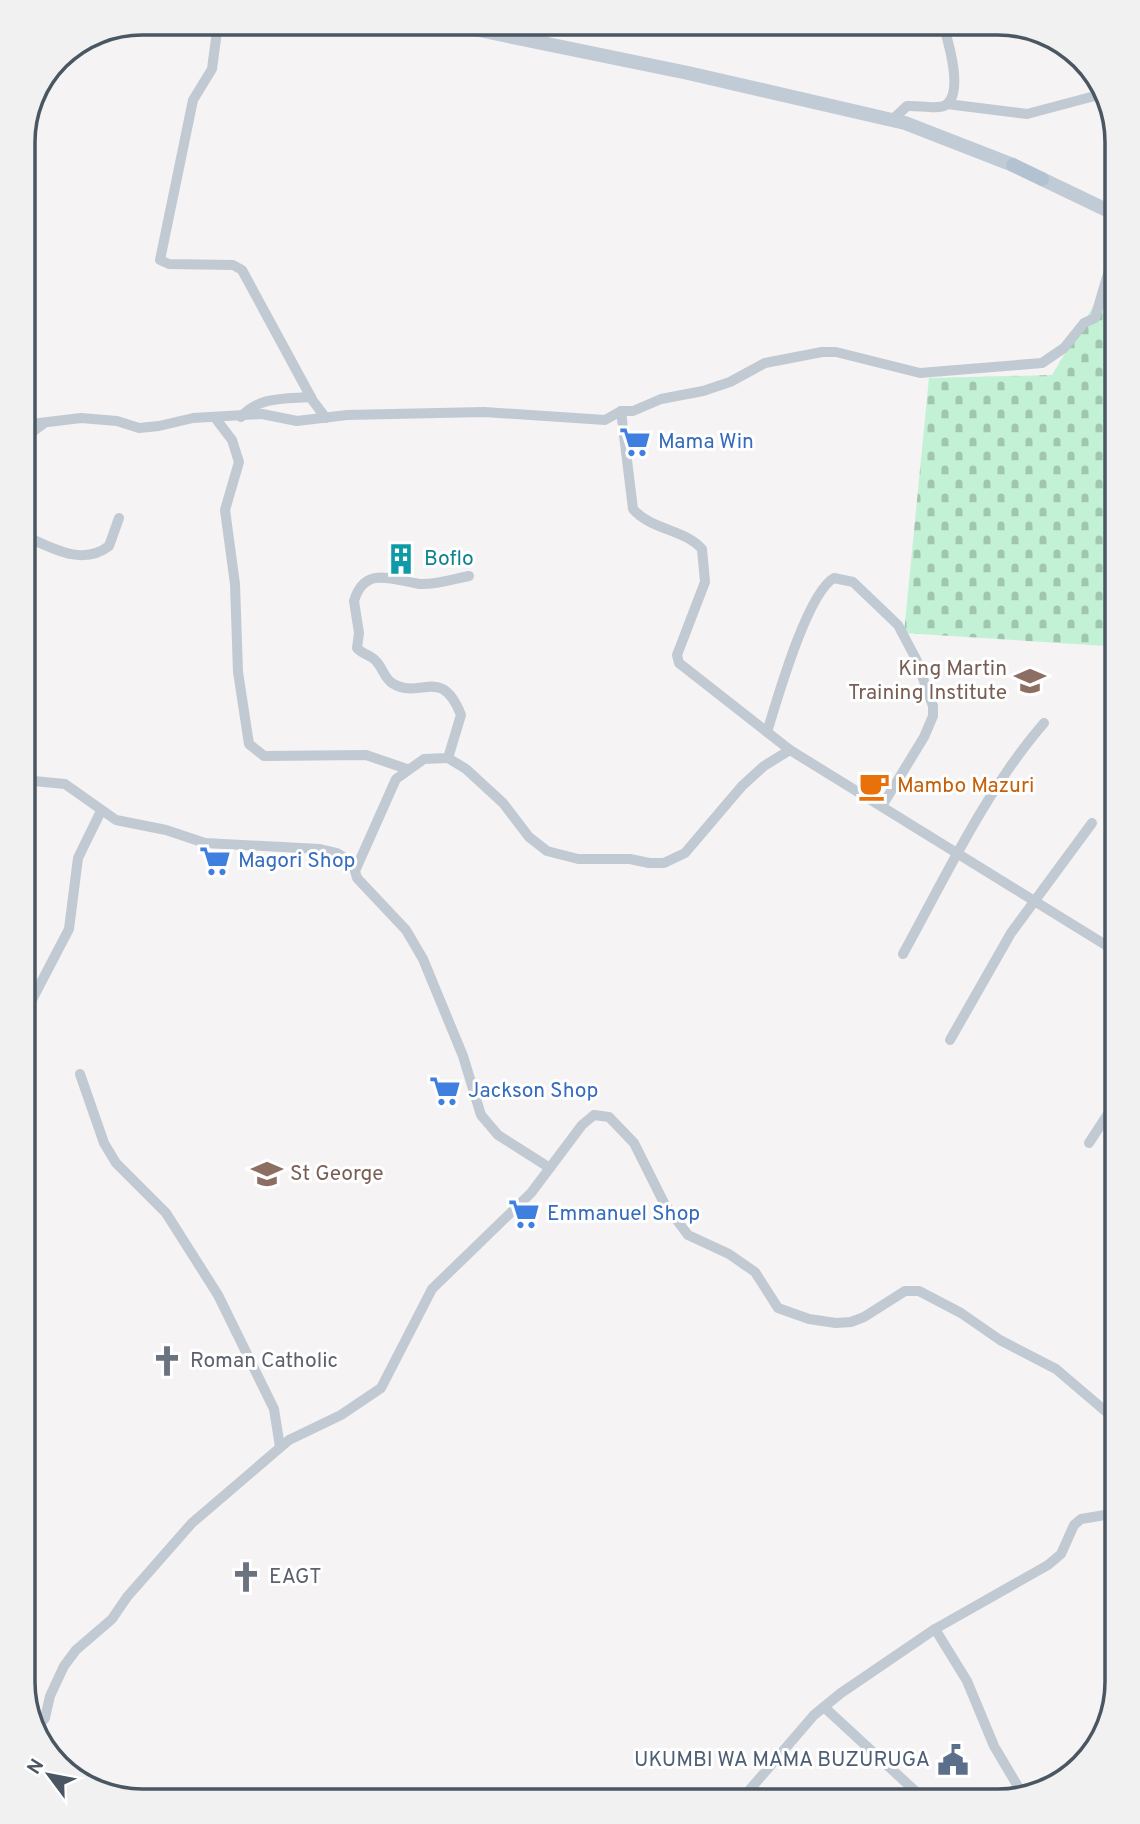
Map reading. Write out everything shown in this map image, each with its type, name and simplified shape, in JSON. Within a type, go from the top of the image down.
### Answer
[{"type":"main road","points":[[503,35],[688,73],[891,121],[1013,165],[1105,209]]},
{"type":"street","points":[[216,35],[212,69],[193,100],[160,260],[165,264],[233,265],[242,270],[311,397],[326,418]]},
{"type":"street","points":[[946,35],[951,51],[954,88],[947,104]]},
{"type":"street","points":[[891,121],[906,106],[947,104],[1027,114],[1094,96]]},
{"type":"street","points":[[35,424],[101,419],[139,428],[193,418],[216,419],[262,414],[297,421],[484,412],[606,420],[621,411],[633,411],[661,399],[703,391],[730,382],[765,363],[822,352],[836,352],[920,373],[1042,363],[1064,348],[1084,323],[1095,318],[1105,284]]},
{"type":"street","points":[[241,416],[248,409],[265,401],[311,397]]},
{"type":"street","points":[[621,411],[633,509],[641,518],[687,538],[702,550],[705,582],[677,655],[679,663],[790,750],[1105,944]]},
{"type":"street","points":[[216,419],[232,440],[239,463],[225,510],[235,584],[238,672],[248,744],[264,757],[366,755],[407,769]]},
{"type":"street","points":[[35,430],[47,422]]},
{"type":"street","points":[[35,540],[63,552],[90,555],[109,547],[119,518]]},
{"type":"street","points":[[448,758],[461,715],[454,698],[436,686],[402,686],[389,681],[375,660],[357,648],[359,633],[355,601],[369,581],[383,576],[420,584],[469,576]]},
{"type":"street","points":[[767,732],[789,663],[818,596],[826,583],[834,578],[853,582],[898,625],[916,659],[933,706],[933,716],[924,737],[882,806]]},
{"type":"street","points":[[904,954],[957,855],[1028,742],[1045,723]]},
{"type":"street","points":[[550,1168],[498,1135],[481,1115],[463,1056],[423,960],[407,930],[362,886],[355,871],[390,790],[407,769],[424,759],[448,758],[491,790],[528,837],[547,851],[578,859],[630,859],[664,863],[685,853],[742,786],[764,766],[790,750]]},
{"type":"street","points":[[35,781],[65,785],[101,811],[124,822],[166,830],[205,843],[320,849],[337,853],[357,865]]},
{"type":"street","points":[[35,994],[69,929],[78,858],[101,811]]},
{"type":"street","points":[[950,1040],[1011,933],[1092,823]]},
{"type":"street","points":[[80,1074],[104,1143],[116,1163],[166,1213],[218,1296],[274,1409],[280,1447]]},
{"type":"street","points":[[43,1720],[55,1682],[76,1650],[112,1619],[127,1597],[192,1523],[301,1432],[341,1415],[381,1388],[432,1289],[507,1217],[550,1168],[582,1125],[594,1115],[605,1115],[634,1143],[664,1203],[688,1234],[729,1254],[755,1272],[778,1308],[809,1319],[851,1322],[864,1317],[905,1291],[919,1291],[961,1312],[1000,1340],[1056,1369],[1105,1411]]},
{"type":"street","points":[[1089,1143],[1105,1118]]},
{"type":"street","points":[[751,1789],[824,1707],[935,1629],[1048,1565],[1061,1554],[1074,1525],[1082,1520],[1105,1515]]},
{"type":"street","points":[[935,1629],[967,1681],[994,1746],[1018,1787]]},
{"type":"street","points":[[824,1707],[912,1789]]},
{"type":"green space","points":[[1105,287],[1105,646],[904,633],[929,378],[1052,375]]},
{"type":"place","name":"Mama Win","points":[[635,442]]},
{"type":"place","name":"Boflo","points":[[401,559]]},
{"type":"place","name":"King Martin Training Institute","points":[[1030,681]]},
{"type":"place","name":"Mambo Mazuri","points":[[874,786]]},
{"type":"place","name":"Magori Shop","points":[[215,861]]},
{"type":"place","name":"Jackson Shop","points":[[445,1091]]},
{"type":"place","name":"St George","points":[[267,1174]]},
{"type":"place","name":"Emmanuel Shop","points":[[524,1214]]},
{"type":"place","name":"Roman Catholic","points":[[167,1361]]},
{"type":"place","name":"EAGT","points":[[246,1577]]},
{"type":"place","name":"UKUMBI WA MAMA BUZURUGA","points":[[953,1760]]}]
